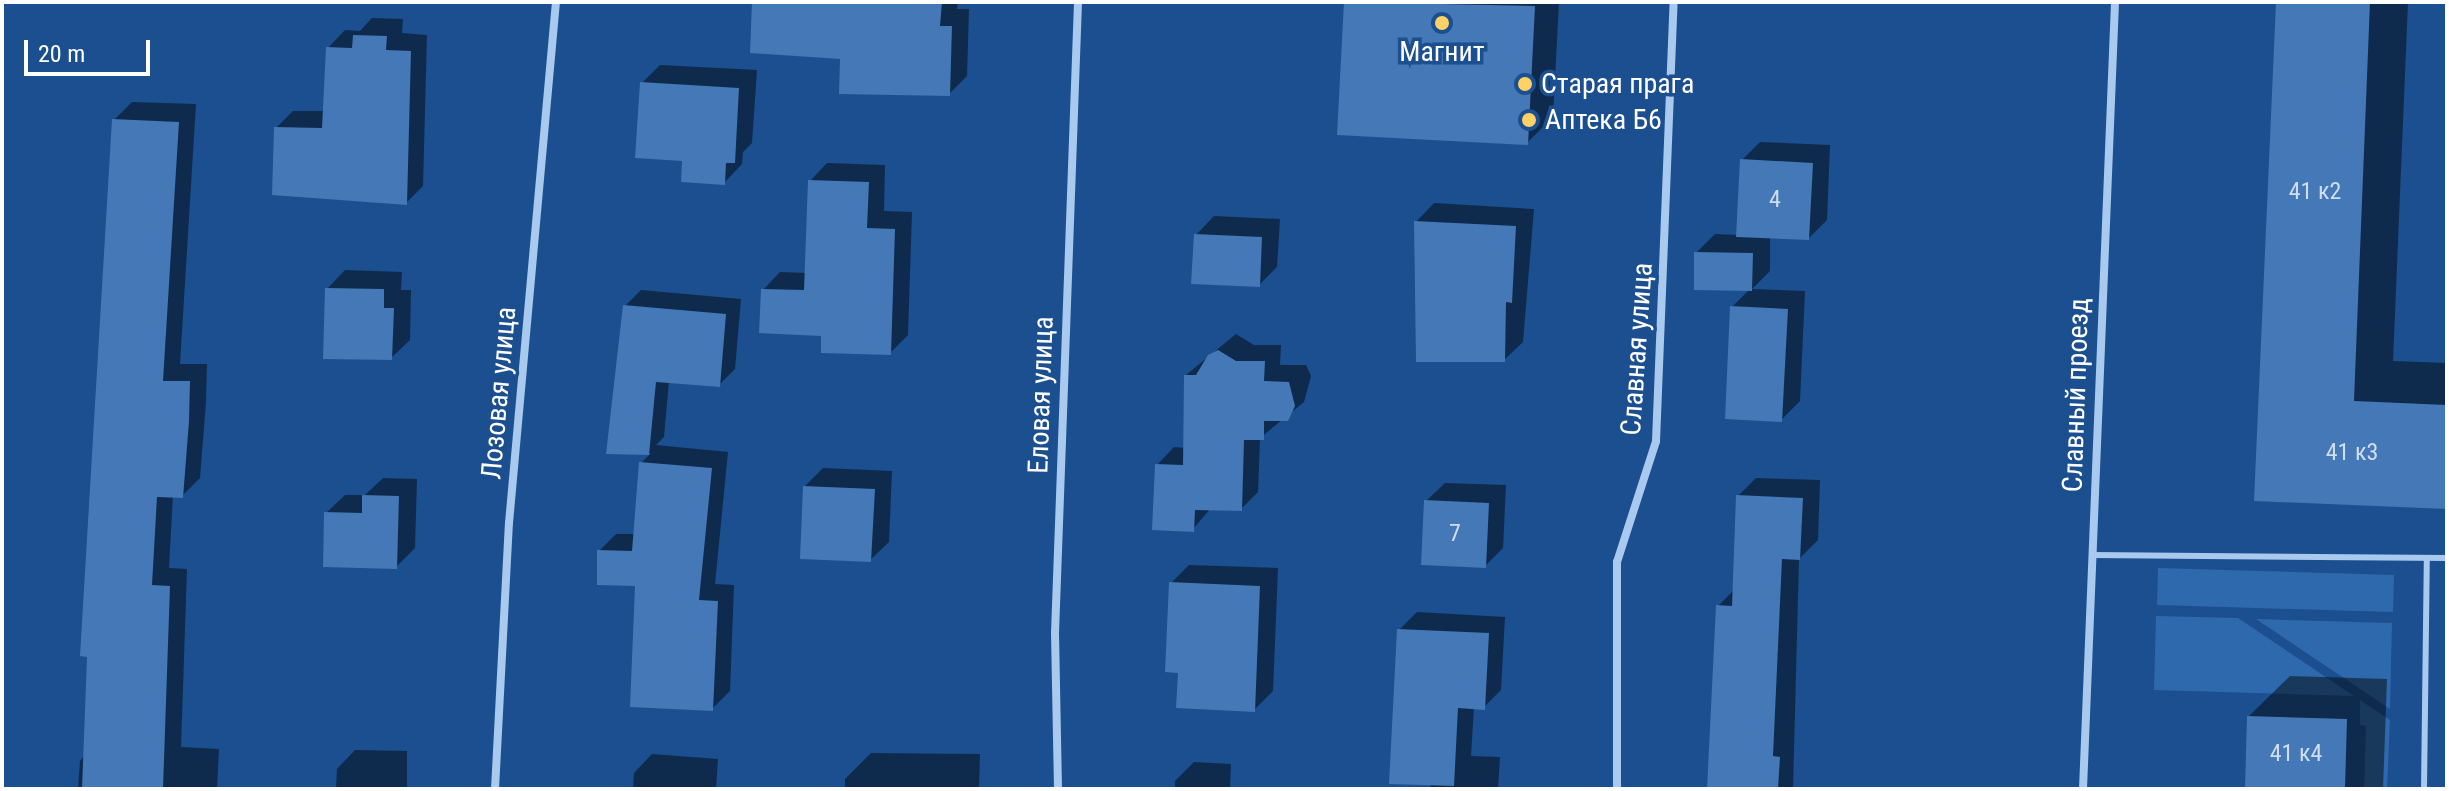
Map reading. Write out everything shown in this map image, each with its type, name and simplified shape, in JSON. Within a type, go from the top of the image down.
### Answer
[{"type":"street","name":"Лозовая улица","points":[[495,789],[509,523],[556,2]]},
{"type":"street","name":"Еловая улица","points":[[1058,789],[1055,633],[1078,2]]},
{"type":"street","name":"Славная улица","points":[[1617,789],[1617,562],[1656,441],[1674,2]]},
{"type":"street","name":"Славный проезд","points":[[2083,789],[2115,2]]},
{"type":"lane","points":[[2092,555],[2447,558]]},
{"type":"lane","points":[[2424,789],[2427,558]]},
{"type":"shaded area","points":[[2158,568],[2394,575],[2393,612],[2157,605]]},
{"type":"shaded area","points":[[2156,616],[2238,618],[2354,696],[2154,690]]},
{"type":"shaded area","points":[[2256,619],[2392,623],[2390,709]]},
{"type":"shaded area","points":[[2360,700],[2390,720],[2387,789],[2364,789],[2366,726],[2360,725]]},
{"type":"building","points":[[752,2],[942,2],[940,26],[952,26],[950,96],[839,94],[840,59],[750,53]]},
{"type":"building","points":[[1344,2],[1535,6],[1528,145],[1337,135]]},
{"type":"building","points":[[2276,2],[2370,2],[2354,401],[2447,405],[2447,509],[2254,501]]},
{"type":"building","points":[[353,35],[387,36],[386,50],[411,51],[407,205],[272,195],[274,127],[322,128],[326,47],[352,48]]},
{"type":"building","points":[[640,82],[739,88],[735,163],[726,163],[725,185],[681,182],[682,161],[635,158]]},
{"type":"building","points":[[112,119],[179,122],[163,381],[190,381],[183,498],[157,497],[152,585],[170,586],[163,789],[82,789],[87,657],[80,656]]},
{"type":"building","points":[[1740,159],[1813,163],[1809,240],[1736,237]]},
{"type":"building","points":[[808,180],[869,182],[867,228],[895,229],[891,355],[821,353],[821,336],[759,333],[761,289],[804,290]]},
{"type":"building","points":[[1414,221],[1516,226],[1512,303],[1506,302],[1505,362],[1416,362]]},
{"type":"building","points":[[1194,234],[1262,237],[1260,287],[1191,284]]},
{"type":"building","points":[[1694,252],[1753,253],[1752,291],[1694,290]]},
{"type":"building","points":[[325,288],[384,289],[384,308],[394,308],[392,360],[323,359]]},
{"type":"building","points":[[623,305],[726,314],[720,387],[656,382],[649,455],[606,454]]},
{"type":"building","points":[[1730,306],[1788,309],[1782,422],[1725,419]]},
{"type":"building","points":[[1218,350],[1236,361],[1265,361],[1264,381],[1289,382],[1295,406],[1288,421],[1264,421],[1264,440],[1244,440],[1242,511],[1195,510],[1194,532],[1152,530],[1155,464],[1183,465],[1184,375],[1196,375],[1208,355]]},
{"type":"building","points":[[639,462],[712,468],[699,600],[718,601],[713,711],[630,707],[635,586],[597,585],[597,550],[632,551]]},
{"type":"building","points":[[803,486],[875,489],[871,562],[800,559]]},
{"type":"building","points":[[362,495],[399,496],[397,569],[323,567],[324,512],[362,513]]},
{"type":"building","points":[[1736,495],[1803,498],[1800,560],[1782,559],[1773,756],[1780,757],[1778,789],[1707,789],[1716,605],[1732,606]]},
{"type":"building","points":[[1424,500],[1489,503],[1486,568],[1421,565]]},
{"type":"building","points":[[1169,582],[1260,586],[1255,712],[1176,708],[1178,673],[1165,672]]},
{"type":"building","points":[[1397,629],[1489,633],[1485,710],[1458,708],[1454,786],[1389,784]]},
{"type":"building","points":[[2247,716],[2347,719],[2345,789],[2245,789]]},
{"type":"place","name":"Магнит","points":[[1442,23]]},
{"type":"place","name":"Старая прага","points":[[1525,84]]},
{"type":"place","name":"Аптека Б6","points":[[1529,120]]}]
